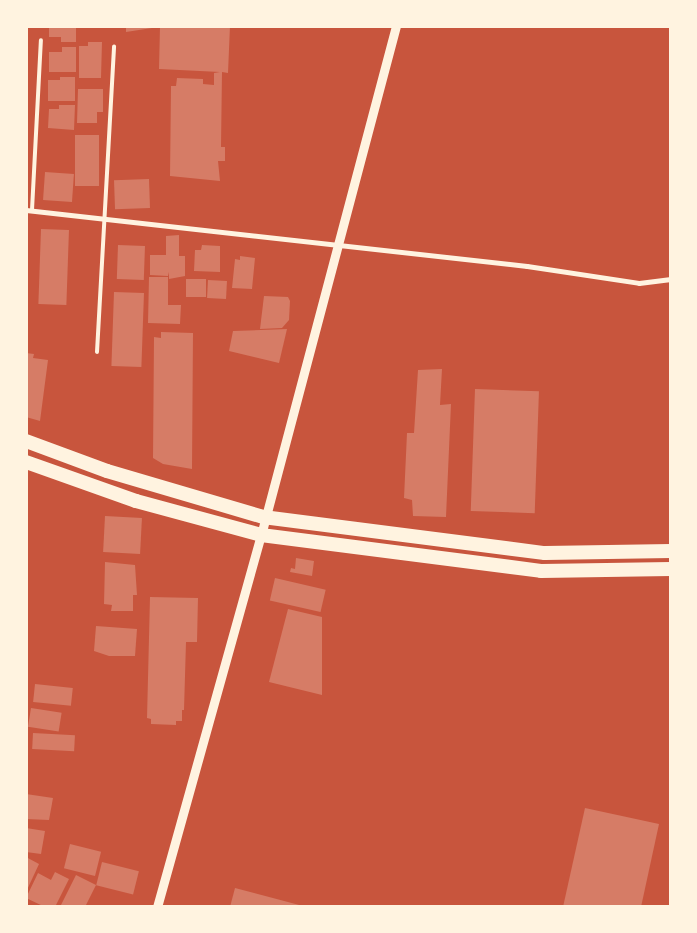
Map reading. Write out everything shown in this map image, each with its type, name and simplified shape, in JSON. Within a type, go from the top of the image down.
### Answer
[{"type":"highway","points":[[26,441],[107,471],[263,516],[545,552],[671,550]]},
{"type":"highway","points":[[26,462],[136,501],[261,535],[541,571],[671,569]]},
{"type":"street","points":[[157,907],[261,535],[263,516],[338,247],[396,26]]},
{"type":"street","points":[[29,210],[105,216],[338,247],[527,266],[639,282],[671,279]]},
{"type":"lane","points":[[29,210],[41,40]]},
{"type":"lane","points":[[97,352],[114,46]]},
{"type":"building","points":[[49,26],[76,26],[76,42],[61,42],[61,37],[49,37]]},
{"type":"building","points":[[107,26],[152,26],[152,28],[126,32],[126,28]]},
{"type":"building","points":[[160,26],[230,26],[228,73],[222,72],[221,147],[225,147],[225,161],[218,161],[220,181],[170,176],[171,86],[176,86],[177,78],[203,79],[203,84],[214,85],[214,73],[220,72],[159,69]]},
{"type":"building","points":[[88,42],[102,42],[101,78],[79,78],[79,46],[88,46]]},
{"type":"building","points":[[62,47],[76,47],[76,72],[49,72],[49,52],[62,52]]},
{"type":"building","points":[[60,77],[75,77],[75,101],[48,101],[48,80],[60,80]]},
{"type":"building","points":[[78,89],[103,89],[103,112],[97,112],[97,123],[77,123]]},
{"type":"building","points":[[59,105],[75,105],[74,130],[48,128],[49,109],[59,109]]},
{"type":"building","points":[[75,135],[99,135],[99,186],[75,186]]},
{"type":"building","points":[[45,172],[74,174],[72,202],[43,200]]},
{"type":"building","points":[[149,179],[150,208],[115,209],[114,180]]},
{"type":"building","points":[[41,229],[69,230],[66,305],[38,304]]},
{"type":"building","points":[[179,235],[179,256],[185,256],[185,276],[169,279],[169,272],[168,276],[150,275],[150,255],[166,255],[166,236]]},
{"type":"building","points":[[118,245],[145,246],[144,280],[117,279]]},
{"type":"building","points":[[202,245],[220,246],[220,272],[194,271],[195,250],[201,250]]},
{"type":"building","points":[[240,256],[255,258],[252,289],[232,288],[235,259],[240,260]]},
{"type":"building","points":[[149,277],[168,277],[168,305],[181,305],[180,324],[148,323]]},
{"type":"building","points":[[186,279],[206,279],[206,297],[186,297]]},
{"type":"building","points":[[208,280],[227,281],[226,299],[207,298]]},
{"type":"building","points":[[114,292],[144,293],[141,367],[111,366]]},
{"type":"building","points":[[264,296],[288,297],[290,301],[289,320],[282,328],[260,329]]},
{"type":"building","points":[[287,329],[279,363],[229,351],[233,331]]},
{"type":"building","points":[[161,332],[193,333],[192,469],[163,464],[153,458],[154,337],[161,338]]},
{"type":"building","points":[[26,353],[34,354],[33,358],[48,360],[40,421],[26,417]]},
{"type":"building","points":[[442,369],[440,405],[451,404],[446,517],[413,516],[412,500],[404,498],[407,433],[414,433],[418,370]]},
{"type":"building","points":[[475,389],[539,391],[535,513],[471,511]]},
{"type":"building","points":[[105,516],[142,518],[140,554],[103,552]]},
{"type":"building","points":[[296,558],[314,561],[312,576],[290,572],[291,568],[295,569]]},
{"type":"building","points":[[105,562],[135,565],[137,595],[133,595],[133,611],[111,611],[112,605],[104,604]]},
{"type":"building","points":[[275,578],[326,590],[320,612],[270,600]]},
{"type":"building","points":[[150,597],[198,598],[197,642],[186,642],[184,710],[182,710],[182,721],[176,721],[176,725],[151,724],[151,719],[147,718]]},
{"type":"building","points":[[288,609],[322,617],[322,695],[269,682]]},
{"type":"building","points":[[96,626],[137,629],[135,656],[109,656],[94,651]]},
{"type":"building","points":[[35,684],[73,688],[71,706],[33,702]]},
{"type":"building","points":[[31,708],[62,713],[59,732],[28,727]]},
{"type":"building","points":[[33,733],[75,735],[74,751],[32,749]]},
{"type":"building","points":[[26,794],[53,798],[49,820],[26,819]]},
{"type":"building","points":[[585,808],[659,824],[641,907],[563,907]]},
{"type":"building","points":[[26,828],[45,831],[41,854],[26,852]]},
{"type":"building","points":[[70,844],[101,852],[95,876],[64,868]]},
{"type":"building","points":[[26,857],[39,864],[26,892]]},
{"type":"building","points":[[102,862],[139,871],[133,894],[96,885]]},
{"type":"building","points":[[55,872],[69,879],[55,907],[45,907],[26,898],[38,873],[51,880]]},
{"type":"building","points":[[76,875],[96,885],[85,907],[60,907]]},
{"type":"building","points":[[235,888],[303,906],[303,907],[230,907]]}]
